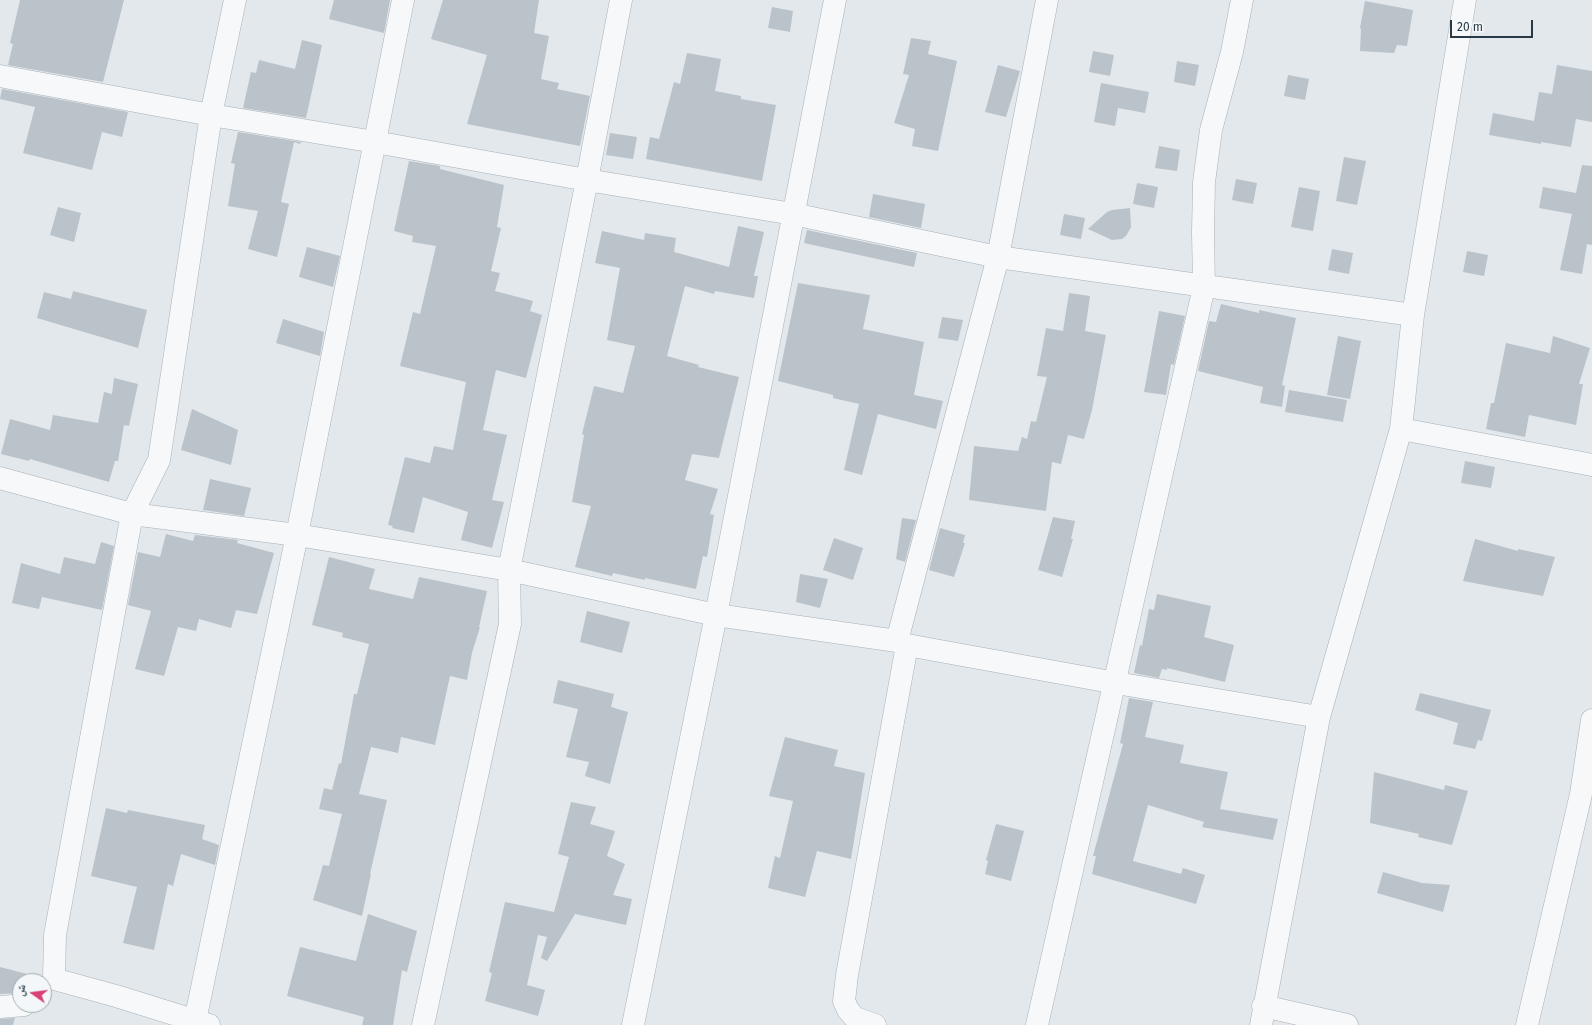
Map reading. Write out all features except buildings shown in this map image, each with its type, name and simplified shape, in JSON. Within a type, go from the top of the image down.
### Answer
[{"type":"street","points":[[51,973],[55,935],[132,514],[159,460],[211,115],[235,0]]},
{"type":"street","points":[[52,987],[116,996],[202,1023],[403,0]]},
{"type":"street","points":[[423,1025],[510,624],[509,570],[587,180],[621,0]]},
{"type":"street","points":[[633,1025],[716,615],[835,0]]},
{"type":"street","points":[[875,1025],[855,1018],[848,1010],[844,1001],[848,967],[902,643],[998,257],[1047,0]]},
{"type":"street","points":[[1037,1025],[1116,683],[1204,287],[1204,182],[1207,159],[1211,130],[1232,52],[1242,0]]},
{"type":"street","points":[[1347,1025],[1262,1015],[1319,717],[1401,428],[1413,315],[1465,0]]},
{"type":"street","points":[[0,76],[211,115],[793,214],[998,257],[1413,315]]},
{"type":"street","points":[[1401,428],[1592,465]]},
{"type":"street","points":[[0,478],[132,514],[297,535],[509,570],[716,615],[902,643],[1116,683],[1319,717]]},
{"type":"street","points":[[1527,1025],[1580,794],[1592,720]]},
{"type":"street","points":[[0,1007],[12,1006]]}]
